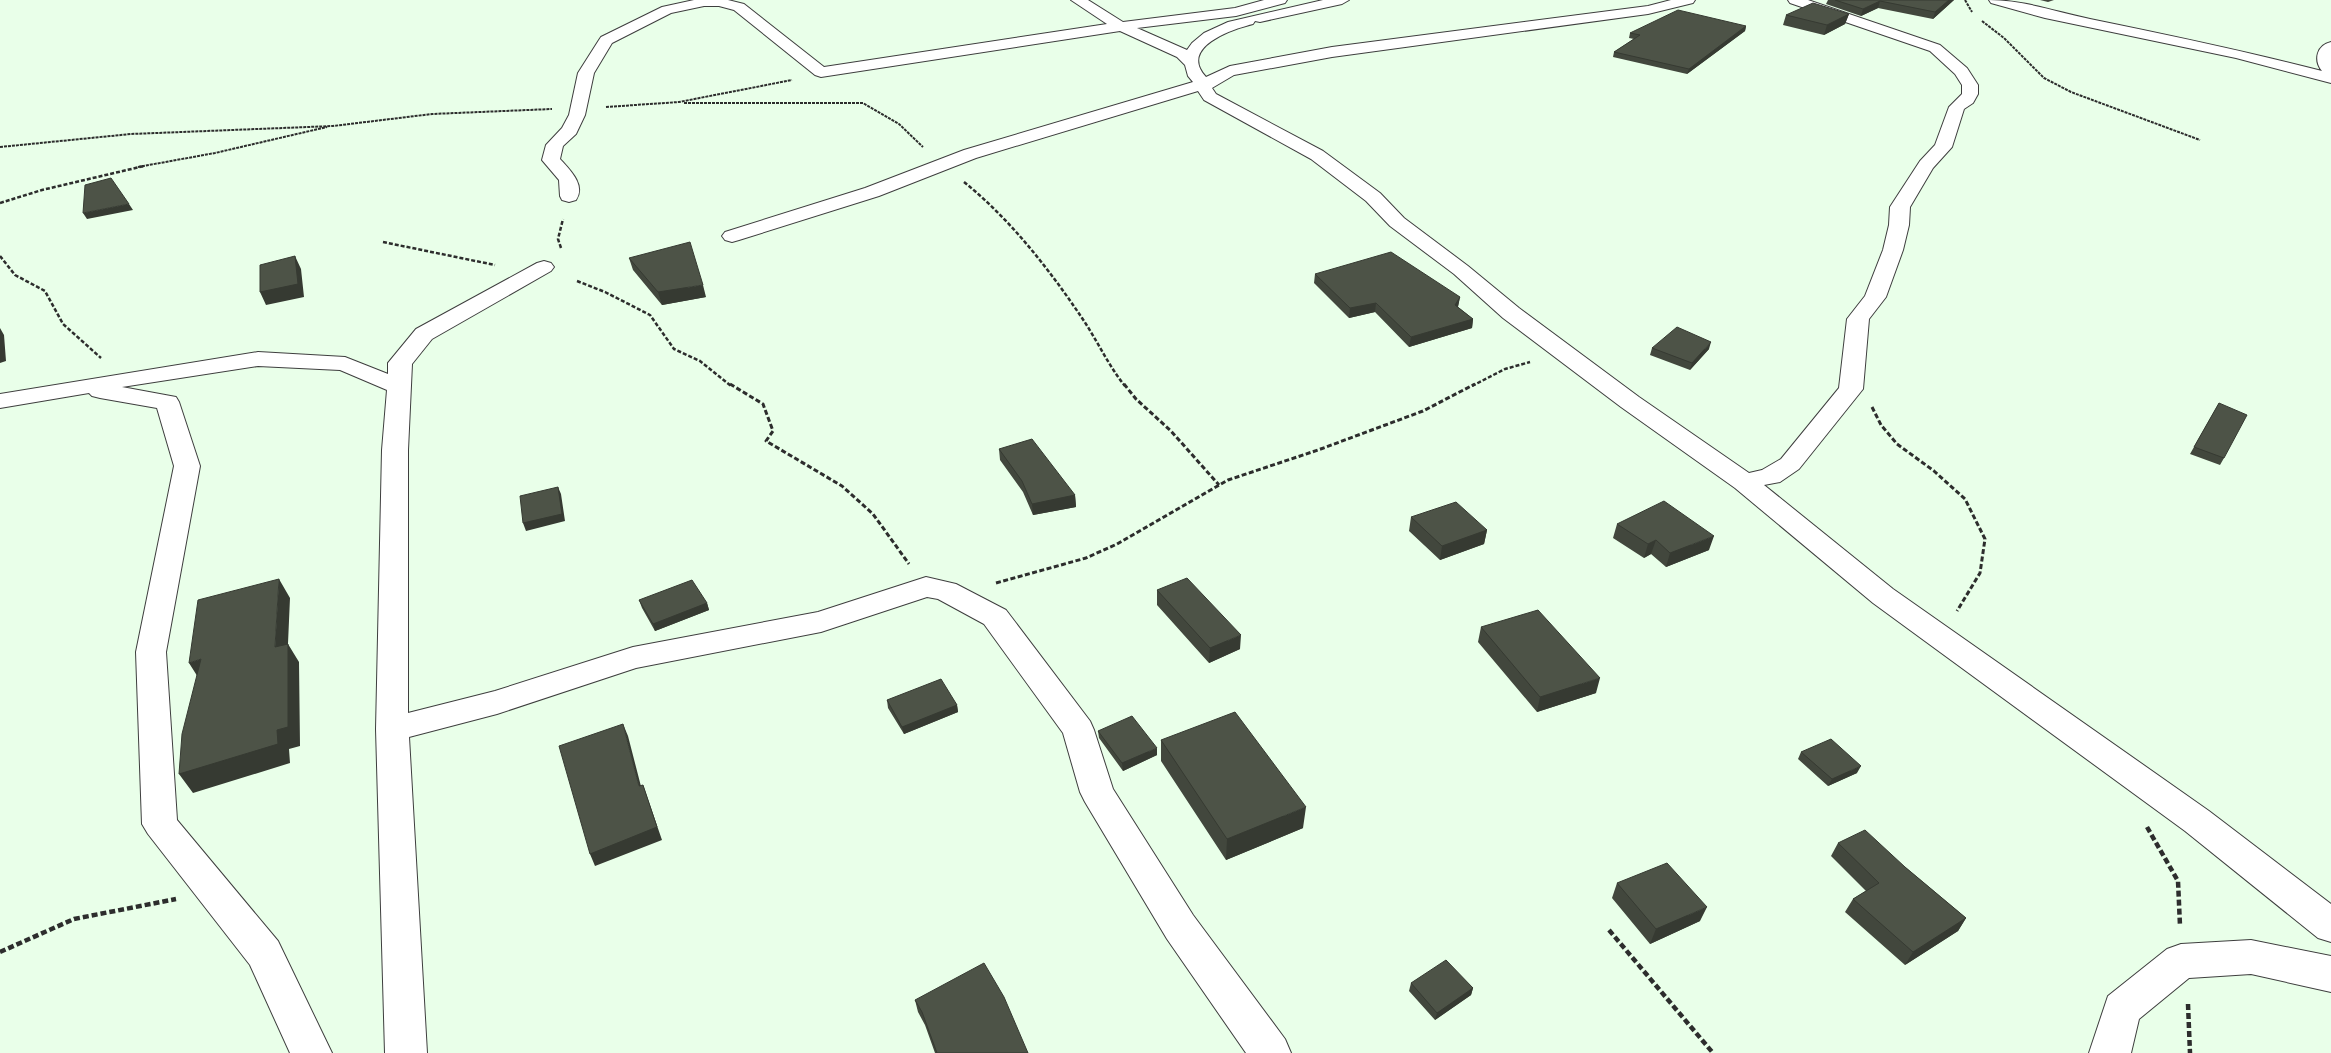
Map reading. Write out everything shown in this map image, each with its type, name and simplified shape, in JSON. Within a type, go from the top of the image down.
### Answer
[{"type":"street","points":[[1078,0],[1122,26],[1182,54],[1192,64],[1196,76],[1204,84],[1204,88],[1210,97],[1283,135],[1342,174],[1373,197],[1397,222],[1564,352],[1630,402],[1744,482],[1883,596],[2196,821],[2331,926]]},
{"type":"street","points":[[1260,18],[1266,6],[1275,0]]},
{"type":"street","points":[[569,196],[568,179],[551,160],[555,145],[570,130],[579,108],[586,73],[606,40],[667,10],[704,2],[719,2],[739,7],[794,48],[821,72],[1122,26],[1236,12],[1280,0]]},
{"type":"street","points":[[1192,64],[1194,51],[1217,31],[1260,18],[1342,0]]},
{"type":"street","points":[[732,236],[863,195],[941,165],[1204,84],[1230,71],[1280,60],[1332,52],[1648,10],[1688,0]]},
{"type":"street","points":[[1744,482],[1771,476],[1790,464],[1851,389],[1858,319],[1875,297],[1893,250],[1899,225],[1900,207],[1926,165],[1943,147],[1957,107],[1967,100],[1970,94],[1970,85],[1961,71],[1935,48],[1795,0]]},
{"type":"street","points":[[1996,0],[2045,14],[2237,54],[2331,78]]},
{"type":"street","points":[[2331,46],[2324,55],[2324,64],[2331,72]]},
{"type":"street","points":[[406,1053],[392,729],[395,450],[400,363],[424,334],[544,267]]},
{"type":"street","points":[[5,400],[134,377],[258,359],[344,364],[400,387]]},
{"type":"street","points":[[5,400],[102,391],[167,402],[187,466],[151,652],[160,824],[264,953],[310,1053]]},
{"type":"street","points":[[392,729],[497,702],[633,658],[822,622],[926,587],[946,591],[995,616],[1078,730],[1097,792],[1180,927],[1270,1053]]},
{"type":"street","points":[[2110,1053],[2122,1009],[2181,960],[2251,957],[2331,974]]},
{"type":"path","points":[[1965,0],[1969,4],[1972,13],[2004,38],[2044,78],[2071,92],[2200,140]]},
{"type":"path","points":[[678,102],[812,76],[821,72]]},
{"type":"path","points":[[0,203],[42,190],[146,165],[215,153],[333,126],[368,120],[455,112],[579,108],[678,102],[723,104],[863,103],[899,124],[941,165],[979,194],[1045,265],[1083,319],[1117,376],[1136,399],[1171,431],[1220,485]]},
{"type":"path","points":[[0,147],[131,134],[333,126]]},
{"type":"path","points":[[384,242],[523,271],[544,267],[562,252],[558,239],[569,196]]},
{"type":"path","points":[[0,256],[15,276],[45,291],[63,324],[92,351],[134,377]]},
{"type":"path","points":[[577,281],[605,292],[650,315],[674,349],[700,362],[734,388],[763,404],[773,430],[766,441],[842,486],[872,514],[926,587]]},
{"type":"path","points":[[990,583],[999,583],[1086,558],[1117,544],[1228,480],[1424,411],[1505,369],[1564,352]]},
{"type":"path","points":[[1853,378],[1870,402],[1881,425],[1897,444],[1934,471],[1965,499],[1986,539],[1980,573],[1962,604],[1938,636]]},
{"type":"path","points":[[2145,823],[2178,881],[2181,960],[2190,1022],[2190,1053]]},
{"type":"path","points":[[0,952],[74,919],[176,899],[184,904]]},
{"type":"path","points":[[1609,930],[1713,1053]]},
{"type":"building","points":[[1835,0],[1949,0],[1935,12],[1880,1],[1863,9]]},
{"type":"building","points":[[1813,3],[1849,14],[1827,25],[1786,15]]},
{"type":"building","points":[[1678,10],[1746,26],[1689,69],[1614,52],[1640,35],[1630,33]]},
{"type":"building","points":[[111,178],[129,204],[83,213],[85,185]]},
{"type":"building","points":[[690,242],[703,285],[658,292],[629,258]]},
{"type":"building","points":[[1391,252],[1460,297],[1455,305],[1473,319],[1411,337],[1376,303],[1350,308],[1315,274]]},
{"type":"building","points":[[295,256],[298,284],[260,292],[260,265]]},
{"type":"building","points":[[1677,327],[1711,342],[1692,363],[1652,348]]},
{"type":"building","points":[[2219,403],[2247,415],[2224,458],[2194,447]]},
{"type":"building","points":[[1032,439],[1075,495],[1032,504],[1022,481],[999,449]]},
{"type":"building","points":[[558,487],[562,514],[523,523],[520,496]]},
{"type":"building","points":[[1664,501],[1714,536],[1670,553],[1656,540],[1648,544],[1617,524]]},
{"type":"building","points":[[1456,502],[1487,530],[1442,546],[1411,517]]},
{"type":"building","points":[[1187,578],[1241,635],[1210,648],[1157,590]]},
{"type":"building","points":[[279,579],[275,647],[288,644],[288,727],[277,730],[278,744],[179,774],[182,734],[201,659],[189,663],[198,600]]},
{"type":"building","points":[[692,580],[707,603],[653,624],[639,600]]},
{"type":"building","points":[[1538,610],[1600,678],[1540,697],[1481,627]]},
{"type":"building","points":[[941,679],[957,705],[902,727],[887,700]]},
{"type":"building","points":[[1235,712],[1306,807],[1227,839],[1161,740]]},
{"type":"building","points":[[1132,716],[1157,748],[1122,763],[1098,731]]},
{"type":"building","points":[[623,724],[639,786],[643,785],[657,827],[590,854],[559,746]]},
{"type":"building","points":[[1831,739],[1861,766],[1832,779],[1801,752]]},
{"type":"building","points":[[1865,830],[1905,867],[1966,918],[1913,952],[1853,899],[1879,883],[1838,843]]},
{"type":"building","points":[[1667,863],[1707,907],[1656,929],[1617,883]]},
{"type":"building","points":[[1446,960],[1473,988],[1437,1013],[1411,983]]},
{"type":"building","points":[[984,963],[1004,997],[1028,1053],[937,1053],[922,1012],[915,1000]]}]
